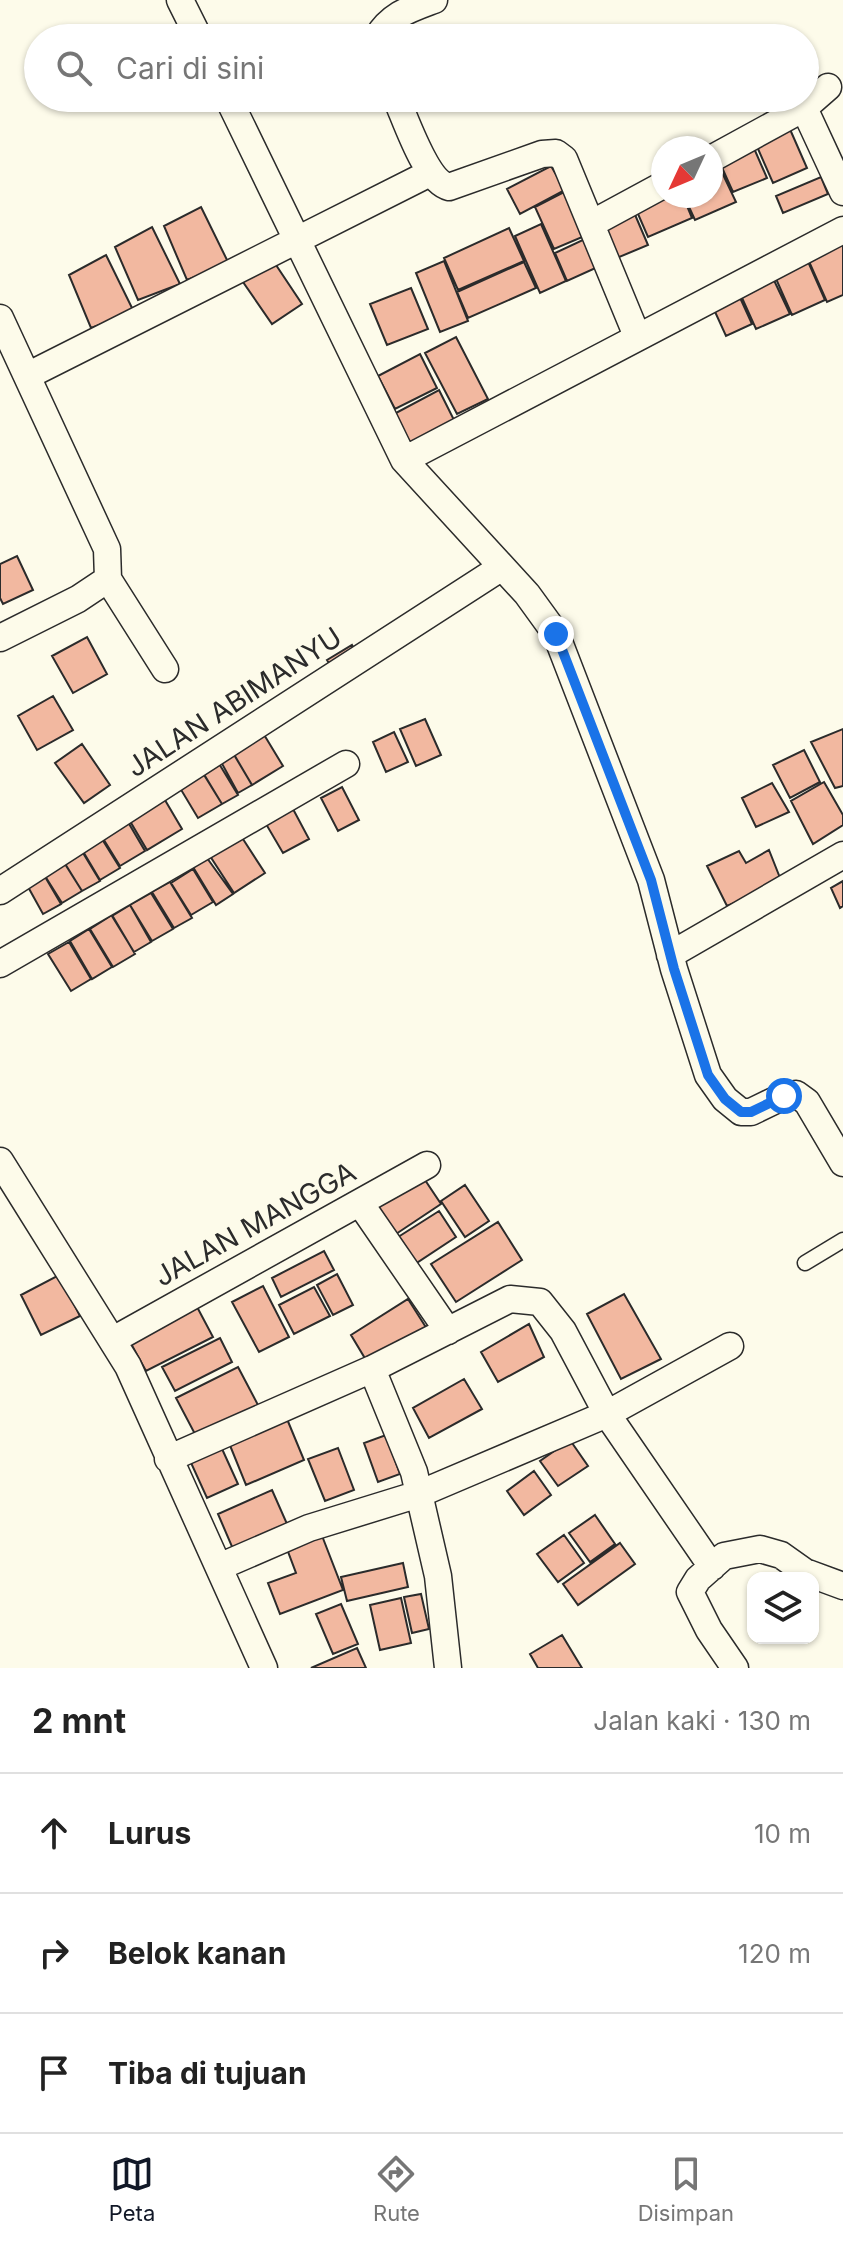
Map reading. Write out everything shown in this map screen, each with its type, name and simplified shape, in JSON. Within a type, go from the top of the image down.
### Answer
[{"type":"street","points":[[180,0],[192,24]]},
{"type":"street","points":[[388,24],[400,13],[434,0]]},
{"type":"street","points":[[819,95],[828,87]]},
{"type":"street","points":[[235,112],[404,460],[527,594],[556,634],[651,880],[670,955],[708,1075],[725,1099],[741,1112],[751,1112],[784,1096],[796,1094],[807,1102],[843,1163]]},
{"type":"street","points":[[402,112],[430,173],[441,185],[449,187],[542,154],[556,153],[564,159],[637,336]]},
{"type":"street","points":[[723,152],[797,112]]},
{"type":"street","points":[[806,112],[843,192]]},
{"type":"street","points":[[27,376],[430,173]]},
{"type":"street","points":[[591,224],[651,192]]},
{"type":"street","points":[[404,460],[843,230]]},
{"type":"street","points":[[0,318],[107,549],[108,579],[165,669]]},
{"type":"street","name":"JALAN ABIMANYU","points":[[0,891],[502,567]]},
{"type":"street","points":[[0,638],[78,599],[108,579]]},
{"type":"street","points":[[0,964],[346,764]]},
{"type":"street","points":[[670,955],[843,855]]},
{"type":"street","points":[[0,1161],[128,1366],[264,1668]]},
{"type":"street","name":"JALAN MANGGA","points":[[113,1340],[427,1165]]},
{"type":"street","points":[[360,1203],[448,1331]]},
{"type":"street","points":[[168,1459],[372,1369],[510,1299],[540,1302],[563,1331],[607,1414],[712,1567]]},
{"type":"street","points":[[219,1567],[309,1528],[419,1494],[607,1414],[730,1346]]},
{"type":"street","points":[[372,1369],[414,1472],[438,1576],[448,1668]]},
{"type":"street","points":[[735,1668],[709,1630],[690,1592],[698,1579],[724,1556],[760,1549],[781,1555],[805,1572],[843,1586]]},
{"type":"lane","points":[[805,1263],[843,1240]]},
{"type":"building","points":[[789,127],[807,168],[773,183],[755,142]]},
{"type":"building","points":[[753,146],[767,178],[733,192],[723,170],[723,159]]},
{"type":"building","points":[[551,166],[565,190],[520,214],[507,189]]},
{"type":"building","points":[[723,174],[736,202],[723,208]]},
{"type":"building","points":[[821,177],[828,194],[783,213],[776,196]]},
{"type":"building","points":[[566,191],[587,235],[554,249],[535,207]]},
{"type":"building","points":[[651,201],[651,208],[688,208],[692,218],[648,237],[635,207]]},
{"type":"building","points":[[201,207],[229,264],[187,280],[164,226]]},
{"type":"building","points":[[690,208],[722,208],[695,220]]},
{"type":"building","points":[[633,210],[648,245],[612,260],[597,226]]},
{"type":"building","points":[[541,224],[566,281],[540,293],[515,236]]},
{"type":"building","points":[[152,227],[180,284],[138,300],[115,247]]},
{"type":"building","points":[[509,228],[524,261],[458,290],[444,258]]},
{"type":"building","points":[[587,238],[600,266],[567,281],[555,253]]},
{"type":"building","points":[[843,240],[843,295],[827,302],[807,257]]},
{"type":"building","points":[[106,255],[134,312],[91,328],[69,275]]},
{"type":"building","points":[[806,257],[825,300],[792,315],[773,272]]},
{"type":"building","points":[[444,261],[468,321],[440,332],[416,273]]},
{"type":"building","points":[[274,262],[302,304],[272,324],[243,282]]},
{"type":"building","points":[[524,262],[536,288],[468,318],[457,292]]},
{"type":"building","points":[[771,274],[790,314],[756,329],[738,289]]},
{"type":"building","points":[[411,288],[428,329],[387,345],[370,304]]},
{"type":"building","points":[[737,291],[752,324],[726,336],[711,303]]},
{"type":"building","points":[[456,337],[488,399],[457,414],[425,353]]},
{"type":"building","points":[[420,354],[437,388],[395,409],[378,376]]},
{"type":"building","points":[[439,390],[456,424],[411,448],[394,414]]},
{"type":"building","points":[[17,556],[33,590],[3,604],[0,598],[0,564]]},
{"type":"building","points":[[87,637],[107,674],[73,693],[52,656]]},
{"type":"building","points":[[352,645],[359,657],[335,672],[327,660]]},
{"type":"building","points":[[53,696],[73,730],[37,750],[18,716]]},
{"type":"building","points":[[425,719],[441,755],[416,766],[400,729]]},
{"type":"building","points":[[843,729],[843,786],[835,788],[811,742]]},
{"type":"building","points":[[394,732],[408,762],[386,772],[373,742]]},
{"type":"building","points":[[263,733],[283,766],[252,785],[232,751]]},
{"type":"building","points":[[82,744],[110,785],[84,803],[55,763]]},
{"type":"building","points":[[804,750],[820,782],[790,798],[773,765]]},
{"type":"building","points":[[233,753],[252,785],[238,793],[220,760]]},
{"type":"building","points":[[218,762],[238,795],[222,804],[202,771]]},
{"type":"building","points":[[201,770],[222,804],[198,818],[177,783]]},
{"type":"building","points":[[824,782],[843,815],[843,825],[813,844],[791,801]]},
{"type":"building","points":[[772,783],[789,812],[756,827],[742,798]]},
{"type":"building","points":[[342,787],[359,820],[338,831],[321,798]]},
{"type":"building","points":[[162,795],[182,829],[147,850],[127,816]]},
{"type":"building","points":[[293,809],[309,839],[283,853],[266,824]]},
{"type":"building","points":[[125,817],[145,851],[120,866],[99,832]]},
{"type":"building","points":[[97,831],[120,868],[100,880],[78,843]]},
{"type":"building","points":[[241,836],[265,873],[234,893],[210,856]]},
{"type":"building","points":[[77,843],[100,881],[82,891],[59,854]]},
{"type":"building","points":[[769,850],[782,883],[727,906],[707,866],[739,851],[746,863]]},
{"type":"building","points":[[207,858],[233,894],[216,905],[193,867]]},
{"type":"building","points":[[65,864],[82,891],[62,903],[45,876]]},
{"type":"building","points":[[193,869],[213,902],[191,915],[171,883]]},
{"type":"building","points":[[44,875],[61,904],[43,914],[27,885]]},
{"type":"building","points":[[843,881],[843,906],[840,908],[831,888]]},
{"type":"building","points":[[170,882],[192,918],[174,928],[152,892]]},
{"type":"building","points":[[151,893],[173,929],[152,941],[130,905]]},
{"type":"building","points":[[130,905],[151,942],[134,952],[112,916]]},
{"type":"building","points":[[112,915],[135,954],[113,967],[90,929]]},
{"type":"building","points":[[89,929],[112,967],[92,979],[70,941]]},
{"type":"building","points":[[69,942],[91,979],[71,991],[48,954]]},
{"type":"building","points":[[423,1177],[441,1204],[393,1236],[374,1209]]},
{"type":"building","points":[[465,1185],[489,1221],[465,1237],[441,1201]]},
{"type":"building","points":[[439,1211],[456,1237],[412,1266],[395,1239]]},
{"type":"building","points":[[498,1222],[522,1260],[456,1302],[431,1264]]},
{"type":"building","points":[[324,1251],[334,1270],[281,1297],[272,1278]]},
{"type":"building","points":[[337,1274],[353,1305],[333,1315],[317,1285]]},
{"type":"building","points":[[59,1275],[80,1316],[41,1335],[21,1295]]},
{"type":"building","points":[[263,1286],[289,1337],[259,1352],[232,1302]]},
{"type":"building","points":[[314,1287],[330,1316],[294,1334],[279,1305]]},
{"type":"building","points":[[624,1294],[661,1359],[621,1379],[587,1314]]},
{"type":"building","points":[[408,1299],[427,1329],[369,1365],[351,1335]]},
{"type":"building","points":[[196,1305],[213,1337],[146,1371],[129,1340]]},
{"type":"building","points":[[529,1324],[544,1357],[498,1382],[481,1352]]},
{"type":"building","points":[[220,1338],[232,1362],[175,1391],[162,1367]]},
{"type":"building","points":[[238,1367],[258,1405],[196,1436],[176,1398]]},
{"type":"building","points":[[464,1379],[482,1409],[429,1438],[413,1408]]},
{"type":"building","points":[[287,1419],[304,1460],[246,1485],[229,1443]]},
{"type":"building","points":[[386,1435],[400,1474],[378,1482],[364,1443]]},
{"type":"building","points":[[218,1440],[238,1484],[207,1498],[187,1454]]},
{"type":"building","points":[[570,1440],[588,1466],[558,1486],[540,1461]]},
{"type":"building","points":[[338,1448],[354,1490],[325,1501],[308,1459]]},
{"type":"building","points":[[534,1471],[551,1495],[524,1515],[507,1491]]},
{"type":"building","points":[[272,1490],[291,1533],[236,1556],[218,1514]]},
{"type":"building","points":[[595,1515],[615,1544],[590,1562],[569,1533]]},
{"type":"building","points":[[319,1528],[343,1590],[280,1614],[268,1583],[296,1573],[284,1541]]},
{"type":"building","points":[[564,1535],[584,1563],[558,1582],[537,1554]]},
{"type":"building","points":[[620,1543],[635,1564],[578,1605],[563,1584]]},
{"type":"building","points":[[403,1563],[408,1587],[347,1601],[341,1577]]},
{"type":"building","points":[[421,1594],[429,1629],[412,1633],[404,1597]]},
{"type":"building","points":[[401,1598],[411,1643],[380,1650],[370,1605]]},
{"type":"building","points":[[341,1604],[358,1644],[333,1654],[316,1614]]},
{"type":"building","points":[[562,1635],[582,1668],[538,1668],[530,1654]]},
{"type":"building","points":[[357,1648],[366,1668],[311,1668]]},
{"type":"route","points":[[556,634],[651,880],[674,969],[708,1075],[725,1099],[741,1112],[751,1112],[784,1096]]}]
